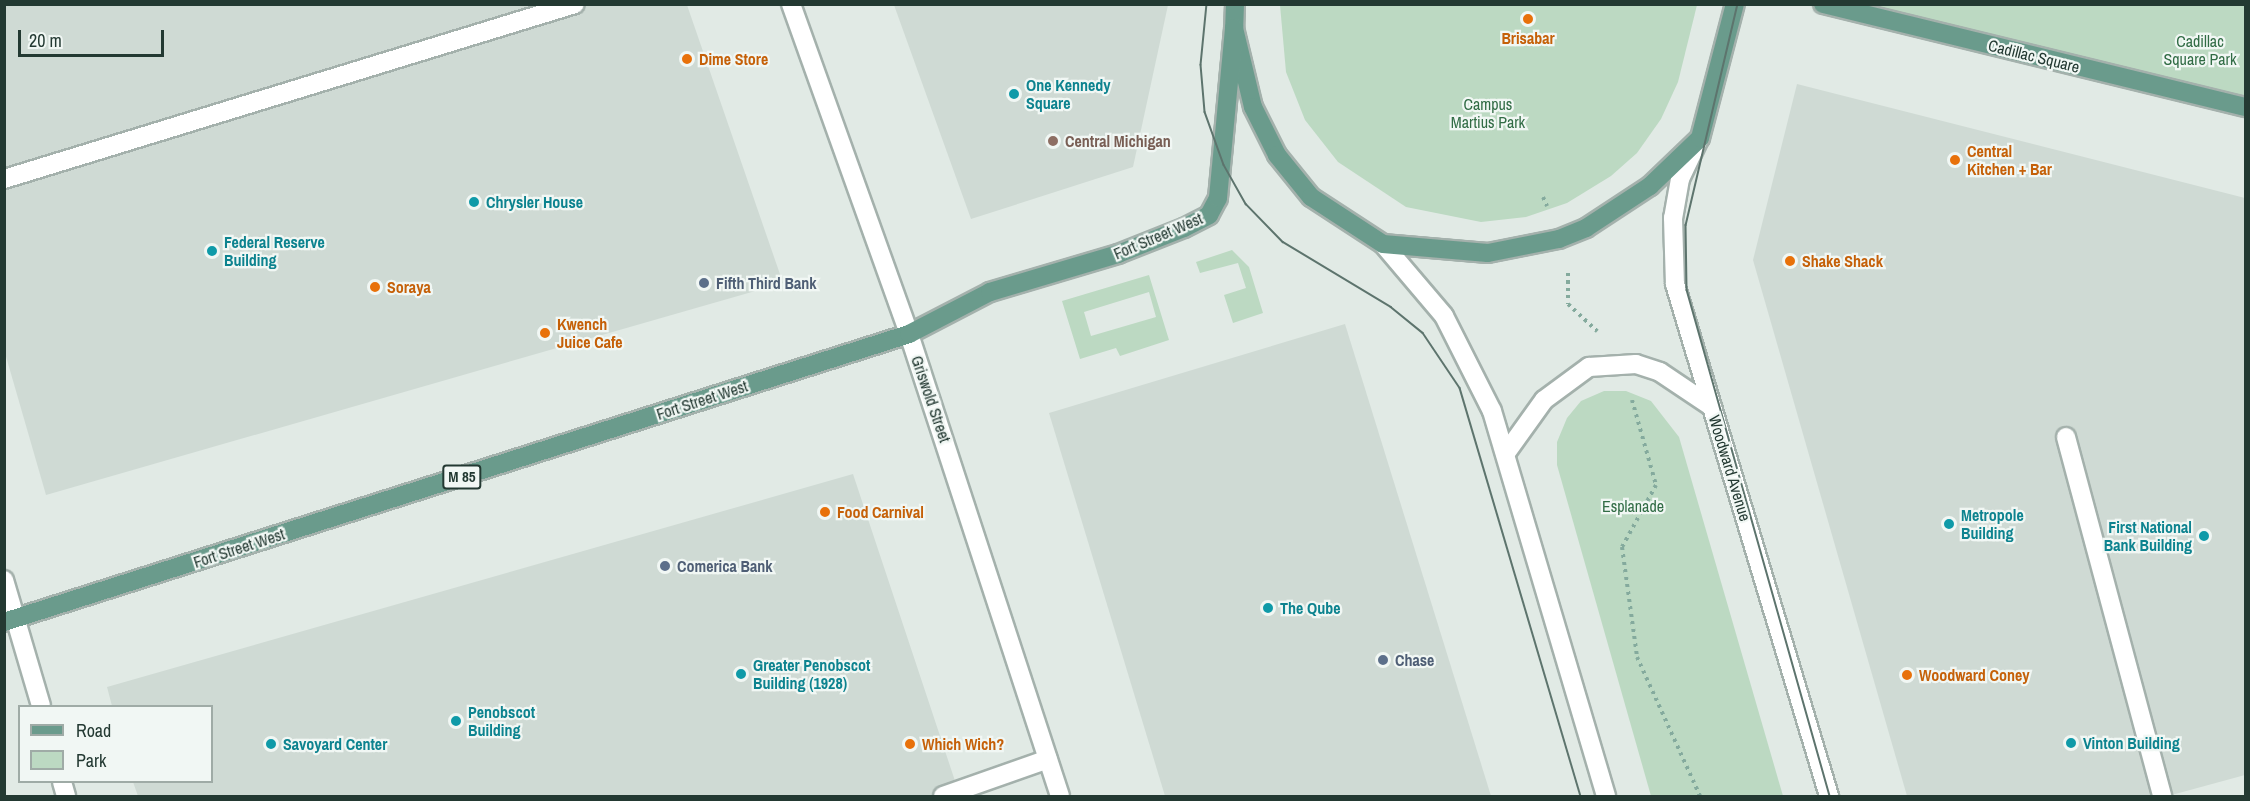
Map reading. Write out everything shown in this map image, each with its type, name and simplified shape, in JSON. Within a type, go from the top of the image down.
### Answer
[{"type":"main road","points":[[1235,4],[1234,28],[1253,107],[1277,155],[1311,197],[1383,244],[1488,253],[1558,239],[1586,228],[1650,186],[1700,138]]},
{"type":"main road","name":"Woodward Avenue","points":[[1700,138],[1735,4]]},
{"type":"main road","name":"Cadillac Square","points":[[1823,4],[2246,107]]},
{"type":"main road","name":"Fort Street West","points":[[10,620],[909,334],[990,292],[1139,247],[1209,215],[1218,198],[1234,28]]},
{"type":"street","points":[[4,179],[575,4]]},
{"type":"street","name":"Griswold Street","points":[[791,4],[909,334],[1060,796]]},
{"type":"street","name":"Woodward Avenue","points":[[1700,138],[1680,179],[1672,254],[1681,307],[1828,796]]},
{"type":"street","points":[[1383,244],[1455,332],[1492,411],[1605,796]]},
{"type":"street","points":[[1506,453],[1544,400],[1589,367],[1636,364],[1660,372],[1712,407]]},
{"type":"street","points":[[2066,437],[2162,796]]},
{"type":"street","points":[[4,580],[10,620],[40,705]]},
{"type":"street","points":[[943,796],[1048,759]]},
{"type":"path","points":[[1543,197],[1546,206]]},
{"type":"path","points":[[1568,263],[1568,304],[1602,336]]},
{"type":"path","points":[[1629,390],[1656,484],[1622,547],[1637,657],[1700,796]]},
{"type":"shaded area","points":[[5,5],[687,5],[783,283],[46,495],[5,353]]},
{"type":"shaded area","name":"One Kennedy Square","points":[[894,5],[1168,5],[1133,167],[971,219]]},
{"type":"shaded area","points":[[1797,84],[2245,198],[2245,775],[2168,796],[1907,796],[1753,260]]},
{"type":"shaded area","name":"The Qube","points":[[1345,324],[1491,796],[1165,796],[1049,413]]},
{"type":"shaded area","points":[[853,474],[960,796],[138,796],[133,783],[213,783],[213,705],[112,705],[107,687]]},
{"type":"green space","name":"Campus Martius Park","points":[[1280,4],[1697,5],[1678,82],[1661,119],[1637,153],[1611,176],[1567,203],[1526,217],[1481,222],[1406,207],[1338,162],[1305,120],[1286,72]]},
{"type":"green space","name":"Cadillac Square Park","points":[[1823,5],[2245,5],[2245,107]]},
{"type":"green space","points":[[1232,250],[1249,267],[1263,313],[1233,323],[1224,295],[1246,288],[1238,263],[1200,273],[1196,262]]},
{"type":"green space","points":[[1149,275],[1169,340],[1120,356],[1116,348],[1080,359],[1062,301]],"holes":[[[1149,292],[1156,317],[1091,336],[1084,312]]]},
{"type":"green space","name":"Esplanade","points":[[1604,391],[1626,391],[1651,401],[1679,437],[1783,796],[1651,796],[1557,465],[1557,442],[1567,418],[1581,401]]},
{"type":"tram line","points":[[1207,4],[1201,65],[1205,112],[1224,165],[1246,204],[1283,242],[1391,307],[1423,333],[1460,388],[1581,796]]},
{"type":"tram line","points":[[1738,4],[1686,225],[1687,290],[1830,796]]},
{"type":"place","name":"Brisabar","points":[[1528,19]]},
{"type":"place","name":"Dime Store","points":[[687,59]]},
{"type":"place","name":"One Kennedy Square","points":[[1014,94]]},
{"type":"place","name":"Central Michigan","points":[[1053,141]]},
{"type":"place","name":"Central Kitchen + Bar","points":[[1955,160]]},
{"type":"place","name":"Chrysler House","points":[[474,202]]},
{"type":"place","name":"Federal Reserve Building","points":[[212,251]]},
{"type":"place","name":"Shake Shack","points":[[1790,261]]},
{"type":"place","name":"Fifth Third Bank","points":[[704,283]]},
{"type":"place","name":"Soraya","points":[[375,287]]},
{"type":"place","name":"Kwench Juice Cafe","points":[[545,333]]},
{"type":"place","name":"Food Carnival","points":[[825,512]]},
{"type":"place","name":"Metropole Building","points":[[1949,524]]},
{"type":"place","name":"First National Bank Building","points":[[2204,536]]},
{"type":"place","name":"Comerica Bank","points":[[665,566]]},
{"type":"place","name":"The Qube","points":[[1268,608]]},
{"type":"place","name":"Chase","points":[[1383,660]]},
{"type":"place","name":"Greater Penobscot Building (1928)","points":[[741,674]]},
{"type":"place","name":"Woodward Coney","points":[[1907,675]]},
{"type":"place","name":"Penobscot Building","points":[[456,721]]},
{"type":"place","name":"Vinton Building","points":[[2071,743]]},
{"type":"place","name":"Savoyard Center","points":[[271,744]]},
{"type":"place","name":"Which Wich?","points":[[910,744]]}]
